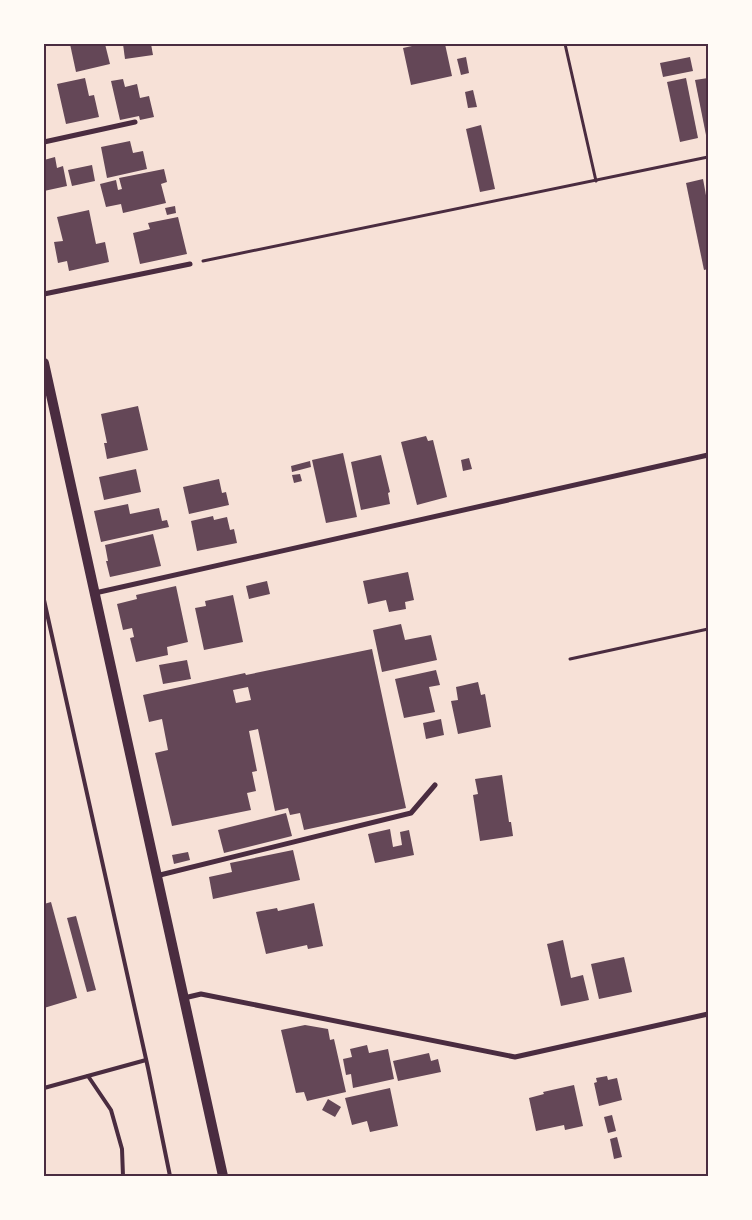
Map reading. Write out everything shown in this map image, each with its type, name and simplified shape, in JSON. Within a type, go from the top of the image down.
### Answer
[{"type":"main road","points":[[44,363],[223,1176]]},
{"type":"street","points":[[44,142],[135,122]]},
{"type":"street","points":[[44,294],[190,264]]},
{"type":"street","points":[[95,592],[708,455]]},
{"type":"street","points":[[156,876],[411,813],[435,785]]},
{"type":"street","points":[[183,998],[201,994],[515,1057],[708,1014]]},
{"type":"lane","points":[[44,600],[170,1176]]},
{"type":"lane","points":[[44,1088],[146,1060]]},
{"type":"lane","points":[[88,1076],[111,1110],[122,1149],[123,1176]]},
{"type":"path","points":[[566,44],[596,180]]},
{"type":"path","points":[[190,264],[708,157]]},
{"type":"path","points":[[570,660],[708,629]]},
{"type":"building","points":[[70,44],[105,44],[110,64],[76,72]]},
{"type":"building","points":[[123,44],[151,44],[153,55],[125,59]]},
{"type":"building","points":[[426,44],[427,46],[445,44],[452,76],[411,85],[403,48]]},
{"type":"building","points":[[466,57],[469,73],[461,75],[457,59]]},
{"type":"building","points":[[690,57],[693,71],[663,77],[660,63]]},
{"type":"building","points":[[85,78],[89,96],[94,95],[99,117],[66,124],[57,84]]},
{"type":"building","points":[[686,78],[698,138],[680,142],[667,82]]},
{"type":"building","points":[[708,78],[708,140],[707,140],[695,80]]},
{"type":"building","points":[[123,79],[125,87],[137,84],[140,98],[149,96],[154,117],[140,120],[139,116],[120,120],[111,81]]},
{"type":"building","points":[[473,90],[477,107],[468,108],[465,92]]},
{"type":"building","points":[[481,125],[495,189],[480,192],[466,129]]},
{"type":"building","points":[[130,141],[133,153],[143,151],[147,169],[107,178],[101,147]]},
{"type":"building","points":[[55,157],[57,168],[63,166],[67,186],[44,191],[44,160]]},
{"type":"building","points":[[92,165],[95,181],[72,186],[68,170]]},
{"type":"building","points":[[164,169],[167,182],[161,184],[166,203],[123,213],[121,204],[106,207],[100,184],[116,180],[118,190],[122,189],[119,178]]},
{"type":"building","points":[[703,179],[708,206],[708,269],[704,270],[686,183]]},
{"type":"building","points":[[175,206],[176,213],[167,215],[165,208]]},
{"type":"building","points":[[89,210],[96,244],[105,242],[109,262],[69,271],[67,261],[58,263],[54,242],[63,241],[57,217]]},
{"type":"building","points":[[178,217],[187,254],[140,264],[133,233],[150,229],[148,223]]},
{"type":"building","points":[[138,406],[148,450],[107,459],[104,443],[107,443],[101,414]]},
{"type":"building","points":[[426,436],[428,441],[433,440],[447,497],[417,505],[401,442]]},
{"type":"building","points":[[343,453],[357,517],[326,523],[312,460]]},
{"type":"building","points":[[381,455],[390,492],[388,493],[390,504],[361,510],[351,462]]},
{"type":"building","points":[[469,458],[472,469],[463,471],[461,460]]},
{"type":"building","points":[[310,461],[311,467],[292,472],[291,466]]},
{"type":"building","points":[[136,469],[141,492],[104,500],[99,477]]},
{"type":"building","points":[[300,474],[302,481],[294,483],[292,475]]},
{"type":"building","points":[[219,479],[222,493],[226,492],[229,505],[189,514],[183,487]]},
{"type":"building","points":[[128,504],[130,514],[159,508],[162,521],[167,520],[169,527],[101,542],[94,511]]},
{"type":"building","points":[[213,516],[214,520],[227,517],[230,530],[234,529],[237,543],[197,551],[191,521]]},
{"type":"building","points":[[153,534],[161,566],[110,577],[105,545]]},
{"type":"building","points":[[408,572],[414,600],[405,602],[406,609],[389,612],[386,600],[368,604],[363,581]]},
{"type":"building","points":[[267,581],[270,594],[249,599],[246,586]]},
{"type":"building","points":[[176,586],[188,642],[167,647],[168,655],[136,662],[130,638],[134,637],[132,628],[123,630],[117,604],[137,599],[136,595]]},
{"type":"building","points":[[233,595],[243,642],[204,650],[195,608],[206,606],[205,601]]},
{"type":"building","points":[[401,624],[405,640],[431,635],[437,660],[382,672],[373,630]]},
{"type":"building","points":[[372,649],[406,808],[304,830],[300,813],[290,815],[288,808],[275,811],[258,729],[249,731],[257,771],[252,772],[256,791],[247,793],[251,810],[172,826],[155,753],[168,750],[162,719],[149,722],[143,695],[245,673],[246,675]],"holes":[[[248,687],[251,700],[236,703],[233,690]]]},
{"type":"building","points":[[187,660],[191,679],[163,684],[159,665]]},
{"type":"building","points":[[436,670],[440,685],[429,687],[435,712],[404,718],[395,679]]},
{"type":"building","points":[[478,682],[481,695],[485,694],[491,727],[458,734],[451,701],[458,700],[456,687]]},
{"type":"building","points":[[441,719],[444,735],[426,739],[423,723]]},
{"type":"building","points":[[502,775],[513,836],[480,841],[473,795],[478,794],[475,779]]},
{"type":"building","points":[[286,813],[292,836],[224,853],[218,830]]},
{"type":"building","points":[[390,829],[393,847],[402,845],[400,832],[409,830],[414,855],[375,863],[368,834]]},
{"type":"building","points":[[293,850],[300,880],[213,899],[209,877],[232,872],[230,863]]},
{"type":"building","points":[[188,852],[190,860],[174,864],[172,855]]},
{"type":"building","points":[[51,902],[77,998],[44,1008],[44,904]]},
{"type":"building","points":[[314,903],[323,946],[308,949],[307,945],[266,954],[256,912],[277,908],[278,911]]},
{"type":"building","points":[[76,916],[96,990],[87,992],[67,918]]},
{"type":"building","points":[[563,940],[571,978],[583,975],[589,1000],[561,1006],[547,944]]},
{"type":"building","points":[[624,957],[632,992],[599,999],[591,964]]},
{"type":"building","points":[[305,1025],[328,1029],[330,1040],[334,1039],[346,1092],[307,1101],[304,1092],[296,1093],[281,1030]]},
{"type":"building","points":[[367,1045],[369,1053],[388,1049],[394,1079],[353,1088],[351,1074],[346,1075],[343,1059],[352,1057],[350,1049]]},
{"type":"building","points":[[429,1053],[431,1061],[438,1059],[441,1072],[398,1081],[393,1061]]},
{"type":"building","points":[[607,1076],[608,1080],[617,1078],[622,1100],[599,1106],[594,1083],[597,1082],[596,1078]]},
{"type":"building","points":[[574,1085],[583,1126],[565,1130],[564,1125],[536,1131],[529,1098],[544,1094],[543,1092]]},
{"type":"building","points":[[390,1088],[398,1126],[370,1132],[367,1121],[352,1125],[345,1098]]},
{"type":"building","points":[[328,1099],[341,1107],[335,1117],[322,1110]]},
{"type":"building","points":[[612,1115],[616,1131],[608,1133],[604,1117]]},
{"type":"building","points":[[617,1137],[622,1157],[614,1159],[610,1139]]}]
